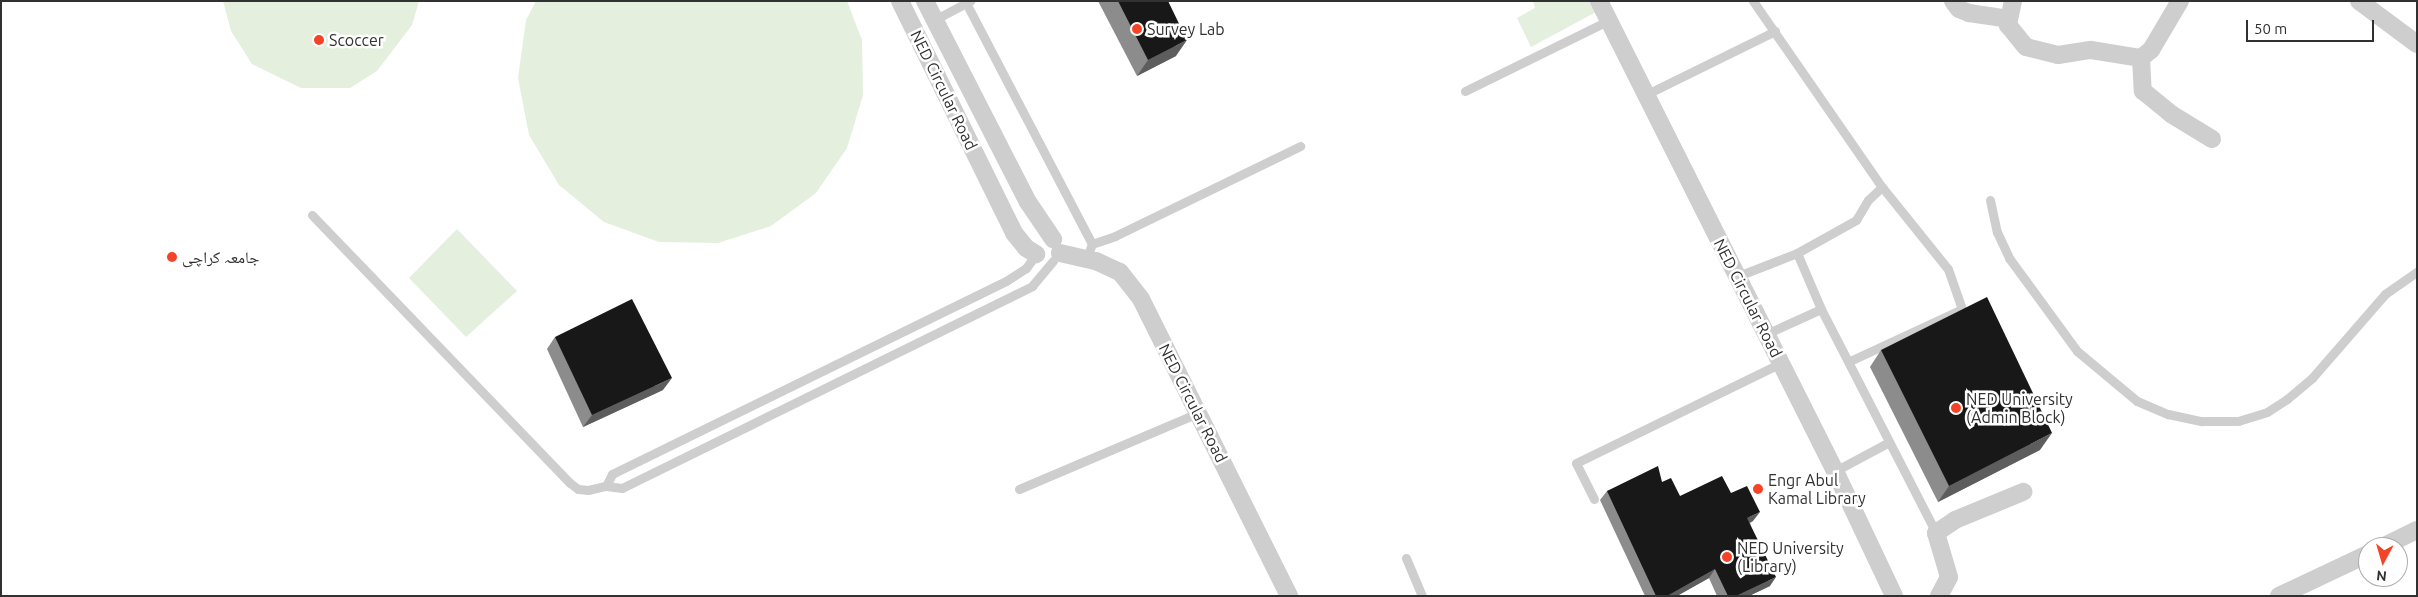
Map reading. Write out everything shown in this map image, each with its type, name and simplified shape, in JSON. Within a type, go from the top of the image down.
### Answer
[{"type":"street","name":"NED Circular Road","points":[[900,1],[1014,233],[1026,248],[1036,254]]},
{"type":"street","name":"NED Circular Road","points":[[925,1],[1055,251],[1090,251],[1120,272],[1131,284],[1289,596]]},
{"type":"street","points":[[1953,1],[1959,9],[1969,13],[2009,19]]},
{"type":"street","points":[[2013,1],[2008,25],[2016,38],[2039,52],[2058,55],[2091,50],[2141,58],[2151,50],[2180,1]]},
{"type":"street","points":[[2359,1],[2417,44]]},
{"type":"street","name":"NED Circular Road","points":[[1606,7],[1645,95],[1835,471],[1894,596]]},
{"type":"street","points":[[2141,58],[2143,91],[2171,114],[2212,139]]},
{"type":"street","points":[[1036,254],[1042,239],[1055,251]]},
{"type":"street","points":[[1939,596],[1949,577],[1936,533],[1955,520],[2023,492]]},
{"type":"street","points":[[2403,537],[2417,530]]},
{"type":"street","points":[[2279,596],[2358,559]]},
{"type":"lane","points":[[1753,1],[1882,187],[1948,269],[1962,309],[1850,361]]},
{"type":"lane","points":[[934,20],[967,2],[1090,251],[1115,236],[1300,146]]},
{"type":"lane","points":[[1465,91],[1606,7]]},
{"type":"lane","points":[[1645,95],[1775,32]]},
{"type":"lane","points":[[1738,276],[1797,253],[1856,220],[1868,200],[1882,187]]},
{"type":"lane","points":[[1990,200],[1997,232],[2009,258],[2077,351],[2137,401],[2168,414],[2202,421],[2238,421],[2267,412],[2287,399],[2312,378],[2385,294],[2417,272]]},
{"type":"lane","points":[[312,215],[570,483],[578,489],[588,490],[606,486],[622,488],[1018,292],[1040,279],[1055,251]]},
{"type":"lane","points":[[1797,253],[1821,309],[1850,361],[1936,533]]},
{"type":"lane","points":[[606,486],[612,474],[1006,281],[1026,268],[1036,254]]},
{"type":"lane","points":[[1766,334],[1821,309]]},
{"type":"lane","points":[[1594,499],[1576,463],[1781,363]]},
{"type":"lane","points":[[1019,489],[1198,413]]},
{"type":"lane","points":[[1835,471],[1890,442]]},
{"type":"lane","points":[[1406,558],[1422,596]]},
{"type":"green space","name":"Scoccer","points":[[223,1],[419,1],[412,25],[377,71],[350,88],[301,88],[252,64],[231,31]]},
{"type":"green space","points":[[536,1],[847,1],[862,40],[863,95],[847,148],[816,193],[771,226],[718,243],[659,242],[604,222],[559,185],[529,135],[518,78],[526,20]]},
{"type":"green space","points":[[1533,1],[1591,1],[1596,12],[1531,47],[1517,18],[1535,8]]},
{"type":"green space","points":[[457,229],[517,291],[466,337],[409,278]]},
{"type":"building","points":[[1118,1],[1168,1],[1187,40],[1148,60]]},
{"type":"building","name":"NED University (Admin Block)","points":[[1987,297],[2052,433],[1949,486],[1881,350]]},
{"type":"building","points":[[632,299],[672,378],[592,415],[555,337]]},
{"type":"building","points":[[1658,466],[1662,482],[1671,478],[1680,496],[1722,476],[1731,493],[1747,486],[1760,512],[1747,518],[1776,577],[1736,596],[1728,596],[1715,569],[1667,596],[1656,596],[1607,491]]},
{"type":"place","name":"Survey Lab","points":[[1137,29]]},
{"type":"place","name":"Scoccer","points":[[319,40]]},
{"type":"place","name":"جامعہ کراچی","points":[[172,257]]},
{"type":"place","name":"NED University (Admin Block)","points":[[1956,408]]},
{"type":"place","name":"Engr Abul Kamal Library","points":[[1758,489]]},
{"type":"place","name":"NED University (Library)","points":[[1727,557]]}]
